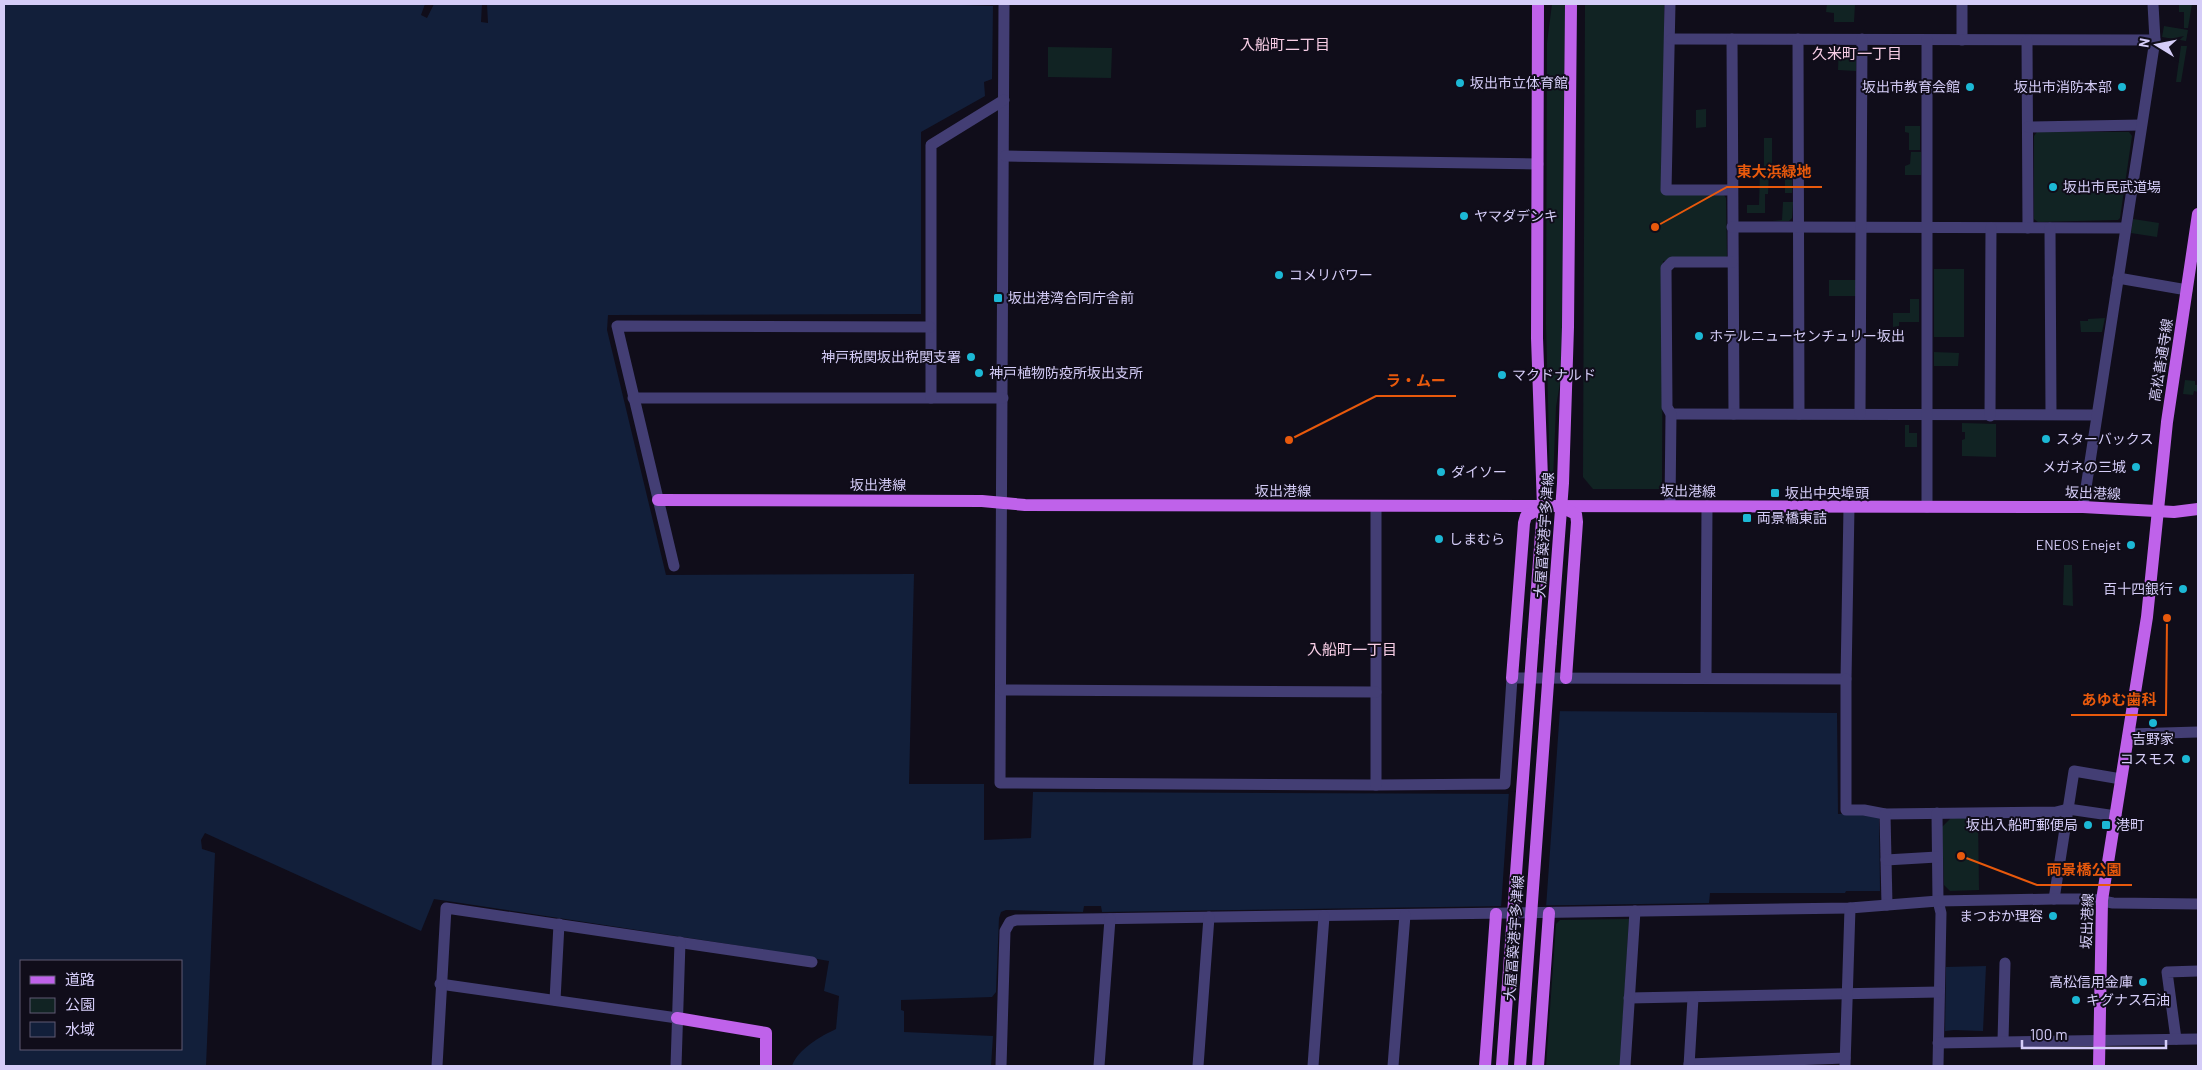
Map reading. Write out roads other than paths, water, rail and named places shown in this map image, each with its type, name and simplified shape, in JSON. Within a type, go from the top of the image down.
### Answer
[{"type":"main road","name":"大屋冨築港宇多津線","points":[[1502,1066],[1543,507],[1538,338],[1538,4]]},
{"type":"main road","name":"大屋冨築港宇多津線","points":[[1520,1066],[1561,507],[1569,280],[1571,4]]},
{"type":"main road","name":"高松善通寺線","points":[[2158,511],[2167,422],[2198,214]]},
{"type":"main road","name":"坂出港線","points":[[658,500],[982,501],[1026,505],[2082,507],[2158,511],[2147,617],[2102,900],[2099,1066]]},
{"type":"main road","points":[[1512,678],[1524,523],[1526,516],[1543,507]]},
{"type":"main road","points":[[1561,507],[1576,514],[1577,522],[1566,678]]},
{"type":"main road","points":[[2158,511],[2198,510]]},
{"type":"main road","points":[[1538,1066],[1549,913]]},
{"type":"main road","points":[[1485,1066],[1496,914]]},
{"type":"main road","points":[[677,1018],[766,1033],[766,1066]]},
{"type":"street","points":[[1004,4],[1005,156],[1000,783],[1505,784],[1512,678],[1846,678]]},
{"type":"street","points":[[1670,4],[1671,39],[1668,51],[1666,190],[1731,190]]},
{"type":"street","points":[[1962,4],[1962,40]]},
{"type":"street","points":[[2082,507],[2154,40],[2153,4]]},
{"type":"street","points":[[1671,39],[2154,40]]},
{"type":"street","points":[[1732,39],[1731,190],[1734,414]]},
{"type":"street","points":[[1798,39],[1798,414]]},
{"type":"street","points":[[1860,414],[1862,40]]},
{"type":"street","points":[[1927,40],[1927,507]]},
{"type":"street","points":[[2027,41],[2028,228]]},
{"type":"street","points":[[931,398],[931,145],[1004,100]]},
{"type":"street","points":[[2028,127],[2141,125]]},
{"type":"street","points":[[1005,156],[1538,164]]},
{"type":"street","points":[[1732,227],[2125,228]]},
{"type":"street","points":[[1990,416],[1991,228]]},
{"type":"street","points":[[2050,228],[2051,414]]},
{"type":"street","points":[[1670,505],[1671,414],[1667,407],[1666,268],[1672,262],[1732,262]]},
{"type":"street","points":[[2118,278],[2187,290]]},
{"type":"street","points":[[674,566],[617,326],[930,327]]},
{"type":"street","points":[[633,398],[1003,398]]},
{"type":"street","points":[[1671,414],[2096,415]]},
{"type":"street","points":[[1376,506],[1376,785]]},
{"type":"street","points":[[1706,677],[1707,506]]},
{"type":"street","points":[[1849,507],[1846,810],[1864,810],[1885,814],[2056,812],[2068,810],[2116,816]]},
{"type":"street","points":[[1001,690],[1376,692]]},
{"type":"street","points":[[2129,734],[2198,732]]},
{"type":"street","points":[[2054,899],[2074,771],[2121,779]]},
{"type":"street","points":[[1937,813],[1938,901],[1941,913],[1938,1066]]},
{"type":"street","points":[[1885,814],[1887,905]]},
{"type":"street","points":[[1886,860],[1937,857]]},
{"type":"street","points":[[1001,1066],[1005,931],[1007,926],[1016,920],[1850,908],[1938,901],[2092,898],[2113,903],[2198,904]]},
{"type":"street","points":[[437,1066],[440,984],[446,908],[812,962]]},
{"type":"street","points":[[1693,998],[1689,1065],[1845,1062],[1850,908]]},
{"type":"street","points":[[1625,1066],[1635,911]]},
{"type":"street","points":[[1393,1066],[1405,915]]},
{"type":"street","points":[[1313,1066],[1324,916]]},
{"type":"street","points":[[1198,1066],[1208,917]]},
{"type":"street","points":[[1099,1066],[1110,918]]},
{"type":"street","points":[[555,1000],[559,924]]},
{"type":"street","points":[[676,1066],[680,942]]},
{"type":"street","points":[[2003,1041],[2005,963]]},
{"type":"street","points":[[2176,1039],[2167,972],[2198,970]]},
{"type":"street","points":[[440,984],[677,1018]]},
{"type":"street","points":[[1629,998],[1938,992]]},
{"type":"street","points":[[1938,1043],[2198,1039]]},
{"type":"water","points":[[4,4],[425,4],[421,15],[427,18],[434,4],[482,4],[481,22],[488,23],[487,4],[931,4],[993,6],[992,79],[984,82],[985,96],[921,132],[921,314],[608,315],[607,330],[666,575],[914,574],[909,784],[984,784],[984,840],[1031,838],[1033,792],[1553,794],[1555,771],[1534,711],[1837,713],[1838,814],[1879,816],[1880,891],[1846,891],[1845,893],[1710,893],[1709,903],[1102,912],[1101,906],[1084,906],[1083,912],[1006,910],[1001,912],[999,918],[996,992],[992,997],[901,1000],[901,1010],[904,1011],[904,1032],[993,1036],[991,1066],[792,1066],[799,1054],[817,1039],[836,1029],[839,996],[824,991],[829,961],[434,899],[421,931],[205,833],[201,840],[202,849],[215,853],[206,1066],[4,1066]]},
{"type":"water","points":[[1986,966],[1983,1031],[1945,1031],[1946,967]]},
{"type":"place","name":"坂出市立体育館","points":[[1460,83]]},
{"type":"place","name":"坂出市教育会館","points":[[1970,87]]},
{"type":"place","name":"坂出市消防本部","points":[[2122,87]]},
{"type":"place","name":"坂出市民武道場","points":[[2053,187]]},
{"type":"place","name":"ヤマダデンキ","points":[[1464,216]]},
{"type":"place","name":"東大浜緑地","points":[[1655,227]]},
{"type":"place","name":"コメリパワー","points":[[1279,275]]},
{"type":"place","name":"坂出港湾合同庁舎前","points":[[998,298]]},
{"type":"place","name":"ホテルニューセンチュリー坂出","points":[[1699,336]]},
{"type":"place","name":"神戸税関坂出税関支署","points":[[971,357]]},
{"type":"place","name":"神戸植物防疫所坂出支所","points":[[979,373]]},
{"type":"place","name":"マクドナルド","points":[[1502,375]]},
{"type":"place","name":"スターバックス","points":[[2046,439]]},
{"type":"place","name":"ラ・ムー","points":[[1289,440]]},
{"type":"place","name":"メガネの三城","points":[[2136,467]]},
{"type":"place","name":"ダイソー","points":[[1441,472]]},
{"type":"place","name":"坂出中央埠頭","points":[[1775,493]]},
{"type":"place","name":"両景橋東詰","points":[[1747,518]]},
{"type":"place","name":"しまむら","points":[[1439,539]]},
{"type":"place","name":"ENEOS Enejet","points":[[2131,545]]},
{"type":"place","name":"百十四銀行","points":[[2183,589]]},
{"type":"place","name":"あゆむ歯科","points":[[2167,618]]},
{"type":"place","name":"吉野家","points":[[2153,723]]},
{"type":"place","name":"コスモス","points":[[2186,759]]},
{"type":"place","name":"坂出入船町郵便局","points":[[2088,825]]},
{"type":"place","name":"港町","points":[[2106,825]]},
{"type":"place","name":"両景橋公園","points":[[1961,856]]},
{"type":"place","name":"まつおか理容","points":[[2053,916]]},
{"type":"place","name":"高松信用金庫","points":[[2143,982]]},
{"type":"place","name":"キグナス石油","points":[[2076,1000]]},
{"type":"district","name":"入船町二丁目","points":[[1285,45]]},
{"type":"district","name":"久米町一丁目","points":[[1857,54]]},
{"type":"district","name":"入船町一丁目","points":[[1352,650]]}]
